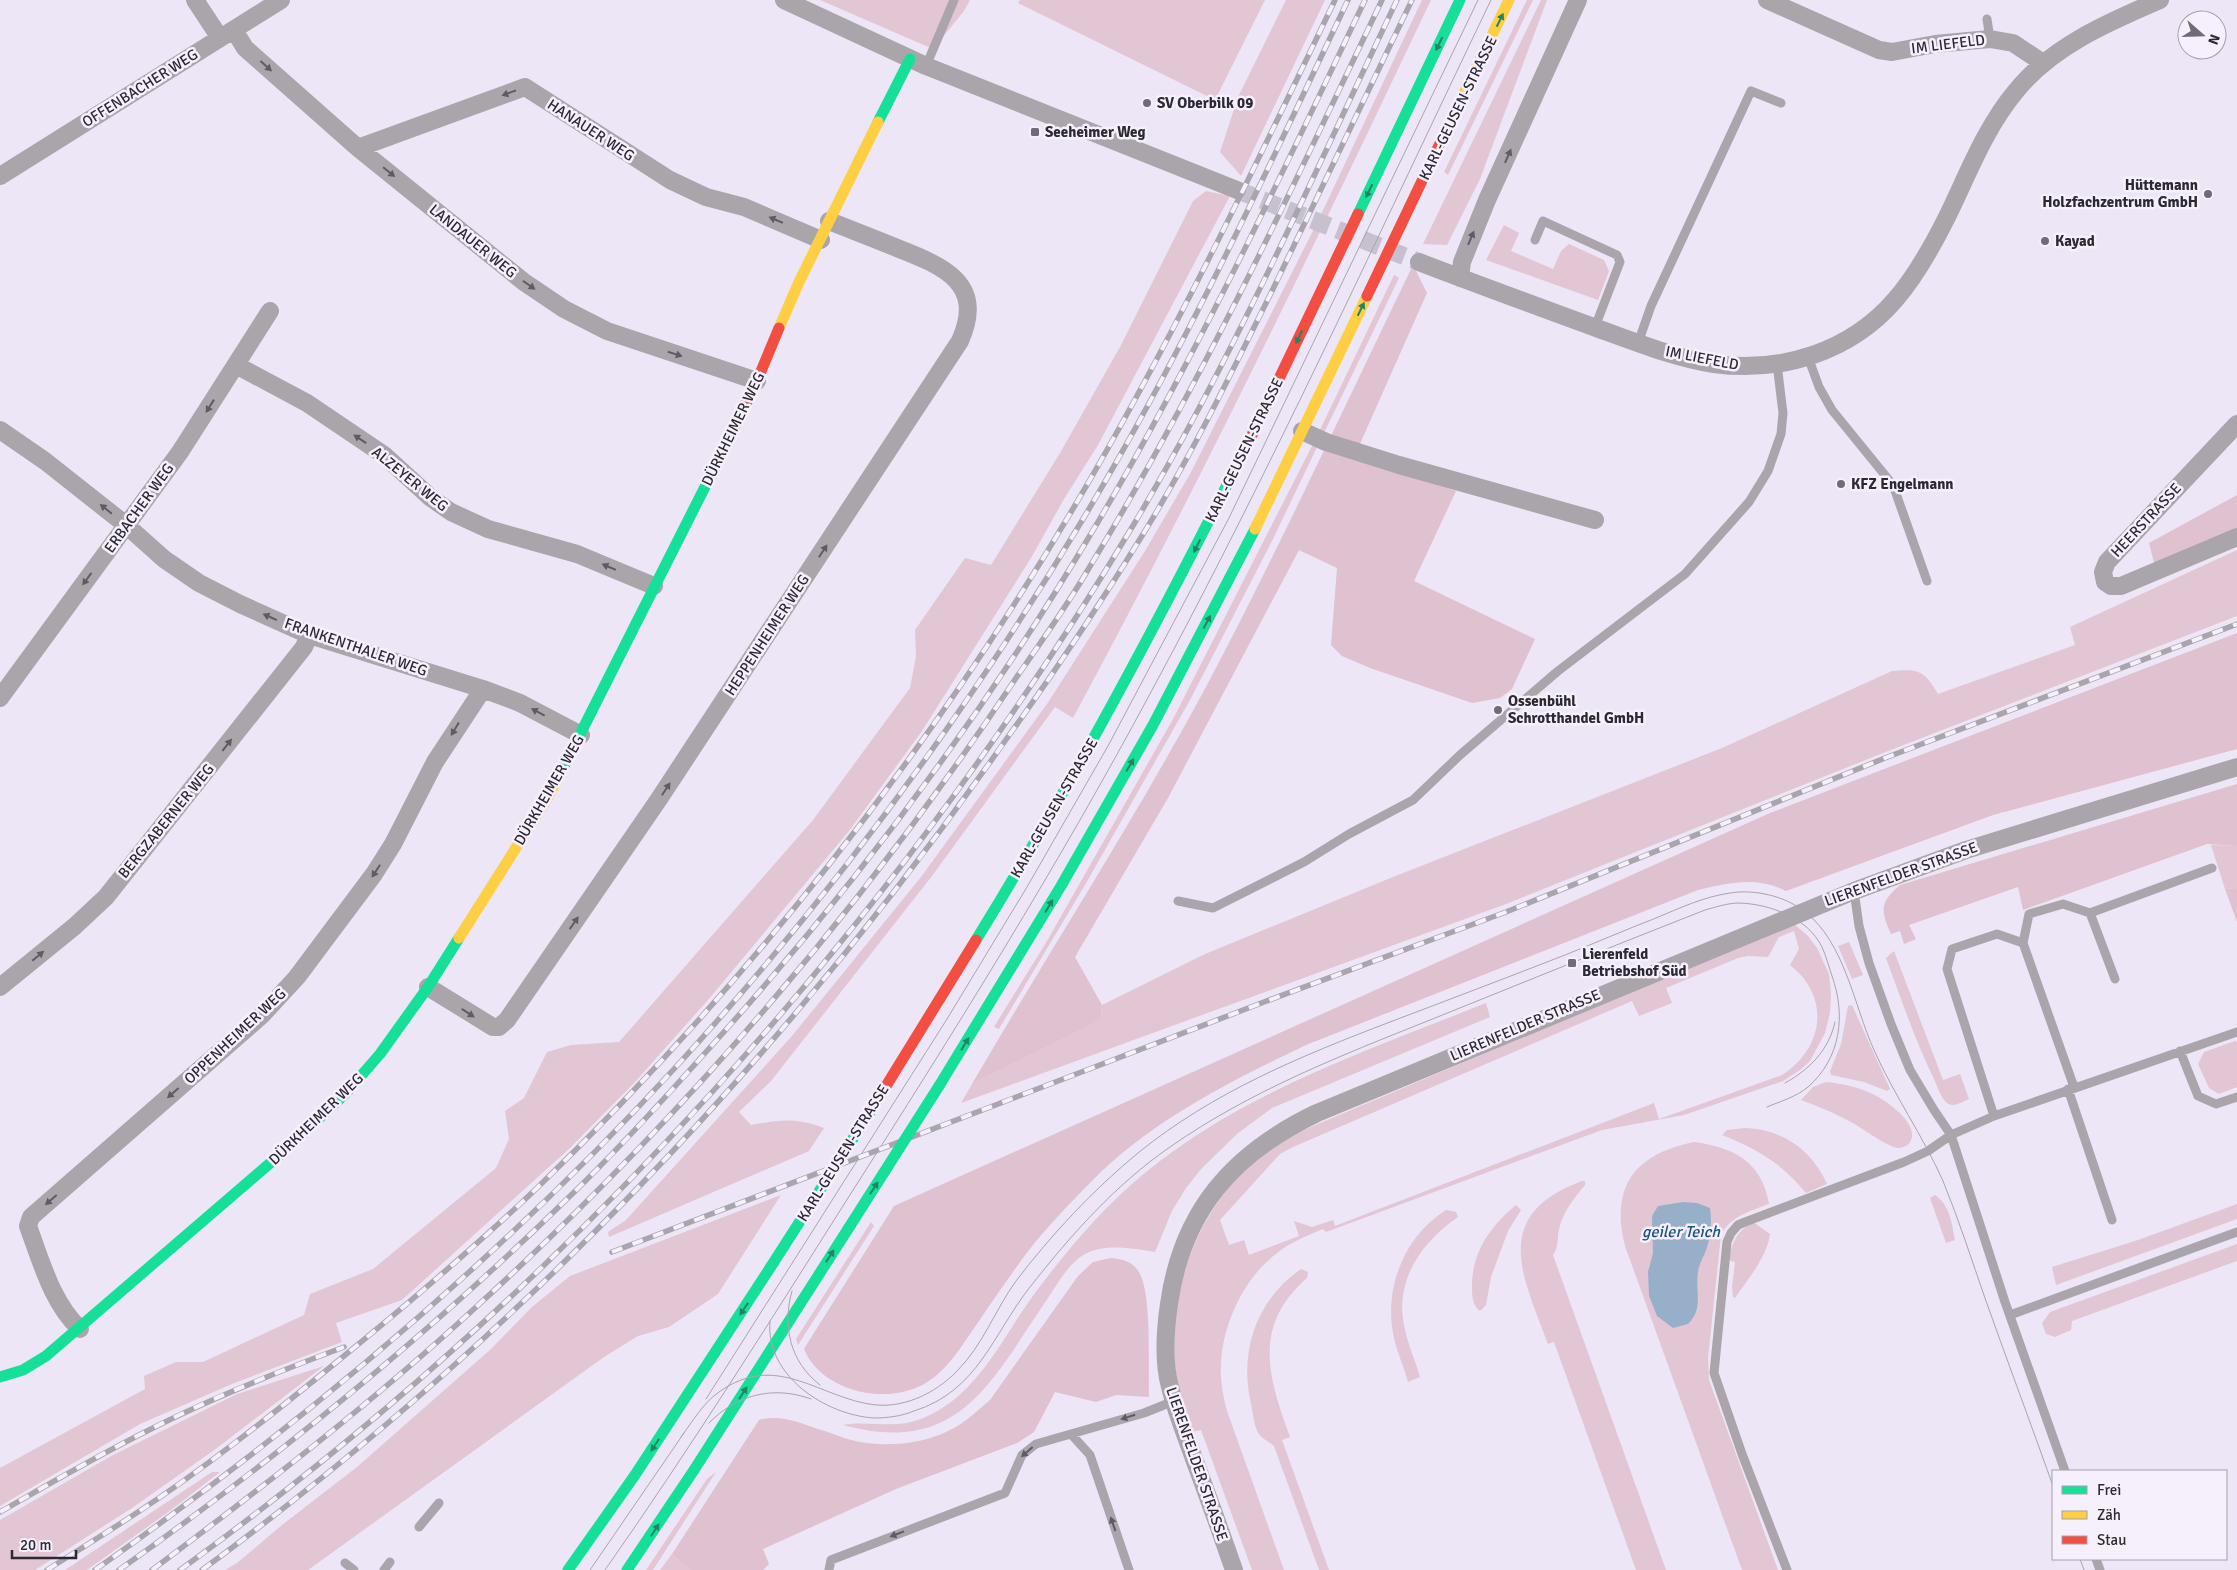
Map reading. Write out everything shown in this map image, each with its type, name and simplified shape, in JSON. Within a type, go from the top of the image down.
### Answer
[{"type":"main road","name":"KARL-GEUSEN-STRASSE","points":[[568,1570],[636,1475],[870,1112],[1020,868],[1101,727],[1172,593],[1275,388],[1460,0]]},
{"type":"main road","name":"KARL-GEUSEN-STRASSE","points":[[628,1570],[939,1086],[1056,894],[1153,725],[1226,586],[1509,0]]},
{"type":"main road","name":"DÜRKHEIMER WEG","points":[[0,1377],[23,1370],[46,1356],[80,1329],[283,1152],[346,1093],[380,1054],[428,987],[548,797],[581,736],[654,586],[722,456],[757,381],[799,282],[829,221],[918,63]]},
{"type":"street","name":"LANDAUER WEG","points":[[195,0],[227,34],[358,148],[524,282],[564,309],[606,331],[757,381]]},
{"type":"street","name":"OFFENBACHER WEG","points":[[0,176],[281,0]]},
{"type":"street","points":[[784,0],[918,63],[1237,190]]},
{"type":"street","points":[[1460,278],[1462,262],[1488,200],[1578,0]]},
{"type":"street","name":"IM LIEFELD","points":[[1767,0],[1879,50],[1892,52],[1935,44],[1990,39],[2013,43],[2043,63]]},
{"type":"street","name":"IM LIEFELD","points":[[1420,262],[1663,352],[1712,364],[1749,367],[1808,358],[1851,338],[1877,319],[1896,300],[1930,249],[1979,146],[1998,113],[2016,90],[2043,63],[2082,38],[2118,18],[2160,0]]},
{"type":"street","name":"HANAUER WEG","points":[[358,148],[524,87],[670,180],[706,197],[744,207],[820,240]]},
{"type":"street","name":"HEPPENHEIMER WEG","points":[[428,987],[493,1027],[499,1027],[507,1020],[664,791],[960,341],[965,328],[967,300],[954,277],[931,261],[829,221]]},
{"type":"street","name":"ERBACHER WEG","points":[[0,698],[184,447],[270,312]]},
{"type":"street","name":"ALZEYER WEG","points":[[236,365],[307,403],[384,455],[431,498],[451,512],[488,529],[577,554],[654,586]]},
{"type":"street","name":"HEERSTRASSE","points":[[2237,424],[2107,562],[2103,572],[2105,582],[2111,586],[2121,586],[2237,537]]},
{"type":"street","name":"FRANKENTHALER WEG","points":[[0,430],[45,460],[126,525],[164,559],[199,583],[309,635],[483,689],[520,703],[581,736]]},
{"type":"street","points":[[1302,431],[1326,442],[1400,465],[1595,520]]},
{"type":"street","name":"BERGZABERNER WEG","points":[[0,987],[75,926],[106,896],[304,648],[309,635]]},
{"type":"street","name":"OPPENHEIMER WEG","points":[[80,1329],[71,1321],[51,1287],[28,1226],[31,1217],[262,1015],[297,977],[374,874],[393,844],[435,762],[483,689]]},
{"type":"street","name":"LIERENFELDER STRASSE","points":[[1234,1570],[1170,1387],[1165,1342],[1170,1292],[1180,1252],[1195,1218],[1216,1186],[1264,1143],[1288,1127],[1317,1113],[1501,1035],[1854,891],[1966,850],[2237,767]]},
{"type":"lane","points":[[918,63],[954,0]]},
{"type":"lane","points":[[1987,18],[1990,39]]},
{"type":"lane","points":[[1638,343],[1651,306],[1751,91],[1781,103]]},
{"type":"lane","points":[[1535,240],[1544,221],[1617,255],[1620,262],[1595,327]]},
{"type":"lane","points":[[1808,358],[1819,387],[1832,410],[1893,485],[1927,581]]},
{"type":"lane","points":[[1178,901],[1213,908],[1304,862],[1349,834],[1413,800],[1460,755],[1558,671],[1685,574],[1749,502],[1768,471],[1781,434],[1783,413],[1777,364]]},
{"type":"lane","points":[[2112,1220],[2023,943],[2029,914],[2063,904],[2090,913],[2212,868]]},
{"type":"lane","points":[[1854,891],[1859,926],[1869,963],[1910,1070],[1951,1135],[2010,1315],[2065,1470]]},
{"type":"lane","points":[[2090,913],[2115,979]]},
{"type":"lane","points":[[1994,1116],[1947,969],[1952,949],[1997,934],[2023,943]]},
{"type":"lane","points":[[1787,1570],[1742,1454],[1714,1374],[1727,1242],[1731,1233],[1738,1226],[1904,1162],[1928,1151],[1951,1135],[1994,1116],[2237,1032]]},
{"type":"lane","points":[[2180,1051],[2198,1096],[2216,1104],[2237,1097]]},
{"type":"lane","points":[[2010,1315],[2237,1232]]},
{"type":"lane","points":[[829,1570],[831,1560],[1005,1493],[1022,1455],[1036,1444],[1144,1413],[1174,1400]]},
{"type":"lane","points":[[1072,1434],[1090,1455],[1129,1570]]},
{"type":"lane","points":[[419,1528],[439,1503]]},
{"type":"lane","points":[[384,1570],[390,1562]]},
{"type":"lane","points":[[345,1563],[354,1570]]},
{"type":"shaded area","points":[[820,0],[970,0],[964,11],[933,49]]},
{"type":"shaded area","points":[[1020,0],[1265,0],[1215,100],[1018,3]]},
{"type":"shaded area","points":[[1286,0],[1325,0],[1241,176],[1220,152],[1238,97]]},
{"type":"shaded area","points":[[1422,0],[1431,0],[1301,272],[1166,541],[1073,718],[1055,707],[932,876],[771,1081],[739,1112],[751,1125],[788,1120],[805,1122],[824,1128],[809,1151],[609,1237],[608,1232],[626,1220],[792,1036],[921,877],[1047,704],[1145,551],[1190,474],[1317,223]]},
{"type":"shaded area","points":[[1527,0],[1533,0],[1448,175],[1444,172]]},
{"type":"shaded area","points":[[1541,0],[1547,0],[1480,179],[1447,245],[1423,244]]},
{"type":"shaded area","points":[[1206,191],[1230,196],[1098,445],[1064,499],[1031,558],[922,731],[849,831],[708,1000],[635,1082],[570,1148],[402,1300],[336,1323],[342,1342],[232,1384],[140,1424],[0,1506],[0,1468],[145,1389],[144,1376],[176,1362],[203,1362],[304,1315],[310,1294],[373,1269],[496,1168],[509,1139],[505,1111],[524,1098],[547,1052],[571,1045],[619,1042],[813,820],[910,688],[916,656],[915,630],[965,558],[991,565],[1060,453],[1120,347],[1193,201]]},
{"type":"shaded area","points":[[1504,225],[1519,233],[1511,251],[1553,269],[1561,251],[1569,244],[1604,260],[1609,271],[1598,300],[1486,260]]},
{"type":"shaded area","points":[[1413,265],[1427,293],[1355,455],[1456,491],[1414,581],[1535,639],[1512,689],[1500,698],[1472,703],[1370,668],[1342,656],[1331,645],[1337,568],[1299,550],[1168,798],[1075,957],[1102,1005],[1101,1020],[972,1084],[1121,836],[1207,685],[1286,528]]},
{"type":"shaded area","points":[[1394,275],[1399,278],[1323,435],[1319,432]]},
{"type":"shaded area","points":[[1313,444],[1318,445],[1273,539],[1190,700],[1085,885],[999,1029],[994,1027],[1047,941],[1173,719]]},
{"type":"shaded area","points":[[2237,495],[2237,528],[2191,551],[2154,563],[2149,543]]},
{"type":"shaded area","points":[[2237,550],[2237,616],[1883,753],[1506,904],[961,1103],[972,1084],[1101,1020],[1102,1005],[1205,954],[1393,877],[1722,748],[1892,671],[1909,670],[1920,673],[1929,680],[1938,694],[2075,645],[2070,627]]},
{"type":"shaded area","points":[[2237,633],[2237,749],[1993,815],[1786,891],[1775,886],[1753,882],[1731,883],[1698,890],[1306,1045],[1221,1088],[1167,1120],[1116,1158],[1037,1241],[1020,1262],[953,1358],[937,1375],[928,1381],[903,1392],[887,1394],[853,1390],[838,1384],[824,1375],[812,1363],[804,1349],[894,1206],[1770,813]]},
{"type":"shaded area","points":[[2237,784],[2237,846],[2207,844],[2023,910],[2018,887],[1909,925],[1916,939],[1904,944],[1900,931],[1891,934],[1887,926],[1884,912],[1885,902],[1900,885]]},
{"type":"shaded area","points":[[2211,845],[2237,846],[2237,888],[2225,889]]},
{"type":"shaded area","points":[[2237,888],[2237,922],[2225,889]]},
{"type":"shaded area","points":[[1793,923],[1808,936],[1817,948],[1829,974],[1831,993],[1830,1013],[1825,1033],[1810,1061],[1783,1081],[1684,1115],[1602,1130],[1326,1232],[1323,1229],[1287,1246],[1264,1264],[1245,1289],[1230,1319],[1222,1350],[1221,1365],[1222,1388],[1227,1411],[1284,1570],[1252,1570],[1201,1430],[1191,1432],[1183,1407],[1175,1365],[1174,1334],[1177,1303],[1194,1245],[1208,1218],[1225,1193],[1245,1170],[1269,1149],[1299,1132]],"holes":[[[1794,931],[1799,949],[1790,965],[1803,978],[1812,992],[1817,1007],[1817,1022],[1814,1037],[1807,1051],[1796,1064],[1782,1075],[1659,1119],[1654,1103],[1335,1226],[1333,1220],[1312,1227],[1294,1221],[1299,1236],[1249,1255],[1244,1240],[1229,1245],[1220,1220],[1280,1154],[1293,1147],[1632,1001],[1639,1016],[1672,1003],[1666,988],[1738,958],[1748,956],[1768,957],[1779,937]]]},
{"type":"shaded area","points":[[1849,942],[1863,975],[1852,979],[1838,946]]},
{"type":"shaded area","points":[[1894,951],[1943,1080],[1960,1074],[1969,1099],[1961,1103],[1952,1105],[1947,1103],[1939,1092],[1908,1019],[1886,958]]},
{"type":"shaded area","points":[[1486,1003],[1490,1017],[1272,1108],[1237,1134],[1202,1168],[1186,1188],[1172,1211],[1155,1252],[1112,1247],[1087,1253],[1075,1261],[989,1383],[968,1405],[944,1421],[916,1430],[883,1432],[843,1425],[909,1423],[938,1411],[956,1398],[972,1383],[1035,1293],[1087,1229],[1130,1185],[1184,1143],[1266,1095],[1309,1075]]},
{"type":"shaded area","points":[[1852,1005],[1890,1089],[1887,1091],[1864,1082],[1831,1075],[1830,1071],[1841,1044],[1848,1006]]},
{"type":"shaded area","points":[[2235,1041],[2237,1042],[2237,1087],[2219,1094],[2209,1088],[2198,1064],[2204,1052]]},
{"type":"shaded area","points":[[1826,1082],[1860,1089],[1880,1098],[1891,1106],[1903,1117],[1911,1129],[1912,1136],[1909,1143],[1906,1146],[1897,1148],[1841,1117],[1801,1100],[1813,1087]]},
{"type":"shaded area","points":[[1745,1128],[1771,1132],[1794,1144],[1813,1161],[1827,1184],[1806,1193],[1788,1173],[1768,1158],[1722,1135],[1727,1130]]},
{"type":"shaded area","points":[[1694,1142],[1722,1148],[1744,1159],[1760,1177],[1769,1204],[1735,1219],[1725,1228],[1721,1235],[1708,1358],[1709,1380],[1778,1570],[1742,1570],[1625,1246],[1621,1225],[1621,1206],[1625,1190],[1632,1176],[1642,1164],[1656,1155],[1673,1147]]},
{"type":"shaded area","points":[[1585,1181],[1585,1185],[1563,1217],[1558,1232],[1557,1246],[1553,1255],[1666,1570],[1636,1570],[1554,1342],[1548,1344],[1529,1294],[1523,1271],[1521,1249],[1524,1229],[1534,1211],[1553,1195]]},
{"type":"shaded area","points":[[781,1195],[718,1294],[669,1327],[638,1336],[604,1357],[308,1570],[225,1570],[237,1563],[282,1525],[357,1467],[491,1349],[532,1307],[570,1276]]},
{"type":"shaded area","points":[[1935,1195],[1944,1204],[1951,1221],[1955,1240],[1946,1243],[1930,1198]]},
{"type":"shaded area","points":[[2237,1204],[2237,1219],[2056,1285],[2052,1267],[2138,1240]]},
{"type":"shaded area","points":[[1516,1205],[1521,1210],[1508,1231],[1491,1277],[1486,1305],[1480,1311],[1474,1304],[1472,1292],[1472,1276],[1478,1253],[1490,1232],[1506,1213]]},
{"type":"shaded area","points":[[1446,1210],[1456,1212],[1458,1217],[1433,1238],[1423,1250],[1414,1263],[1404,1292],[1402,1308],[1404,1325],[1420,1377],[1408,1382],[1395,1343],[1391,1319],[1395,1283],[1400,1265],[1408,1249],[1431,1221]]},
{"type":"shaded area","points":[[871,1222],[874,1226],[798,1345],[796,1339]]},
{"type":"shaded area","points":[[1753,1222],[1770,1234],[1768,1243],[1756,1268],[1735,1298],[1733,1297],[1732,1287],[1735,1262],[1728,1260],[1731,1248],[1739,1233]]},
{"type":"shaded area","points":[[2237,1244],[2237,1261],[2072,1321],[2071,1330],[2055,1337],[2046,1334],[2042,1323],[2050,1312]]},
{"type":"shaded area","points":[[1111,1258],[1124,1260],[1135,1267],[1144,1285],[1149,1333],[1149,1397],[1116,1395],[1096,1402],[1055,1392],[1034,1432],[1017,1443],[896,1489],[763,1549],[769,1564],[763,1570],[691,1570],[672,1554],[759,1420],[782,1418],[851,1440],[876,1444],[914,1442],[950,1430],[966,1420],[990,1400],[1078,1276],[1093,1262]]},
{"type":"shaded area","points":[[1301,1269],[1308,1272],[1307,1278],[1290,1296],[1278,1315],[1272,1334],[1270,1353],[1271,1373],[1290,1437],[1282,1440],[1329,1570],[1319,1570],[1274,1446],[1257,1431],[1248,1384],[1247,1365],[1250,1346],[1262,1311],[1285,1282]]},
{"type":"shaded area","points":[[324,1366],[217,1448],[132,1508],[35,1570],[0,1570],[0,1520],[113,1455],[237,1394]]},
{"type":"shaded area","points":[[212,1472],[220,1472],[171,1510],[87,1570],[65,1570]]},
{"type":"shaded area","points":[[716,1472],[653,1570],[646,1570],[707,1479]]},
{"type":"shaded area","points":[[672,1554],[693,1570],[660,1570]]},
{"type":"water","name":"geiler Teich","points":[[1683,1202],[1697,1203],[1710,1208],[1711,1229],[1697,1279],[1698,1300],[1696,1312],[1688,1324],[1673,1328],[1657,1316],[1649,1296],[1648,1272],[1653,1253],[1652,1216],[1658,1206]]},
{"type":"tunnel","points":[[1237,190],[1419,262]]},
{"type":"tram line","points":[[706,1399],[947,1019],[1027,887],[1108,746],[1229,518],[1478,0]]},
{"type":"tram line","points":[[605,1570],[729,1386],[927,1073],[1042,885],[1116,757],[1196,607],[1283,435],[1491,0]]},
{"type":"tram line","points":[[681,1437],[713,1396],[739,1381],[759,1376],[777,1376],[795,1380],[869,1404],[893,1405],[928,1393],[948,1379],[966,1361],[982,1339],[1016,1281],[1073,1214],[1138,1153],[1196,1112],[1259,1077],[1324,1048],[1565,955],[1692,903],[1730,893],[1749,892],[1769,895],[1788,901],[1804,911],[1818,924],[1839,957],[1874,1050],[1943,1181],[2052,1483]]},
{"type":"tram line","points":[[770,1321],[771,1341],[777,1359],[788,1375],[802,1389],[837,1409],[874,1418],[890,1417],[905,1414],[936,1402],[954,1390],[969,1375],[994,1342],[1030,1287],[1061,1249],[1112,1194],[1150,1162],[1200,1127],[1264,1092],[1329,1061],[1705,910],[1726,904],[1739,903],[1763,906],[1787,915],[1807,928],[1822,947],[1836,991],[1839,1006],[1838,1035],[1828,1063],[1808,1087],[1793,1096],[1767,1107]]},
{"type":"tram line","points":[[1785,1083],[1802,1072],[1817,1058],[1828,1042],[1835,1022]]},
{"type":"tram line","points":[[792,1291],[788,1317],[791,1342],[802,1366],[820,1385]]},
{"type":"tram line","points":[[709,1423],[731,1405],[756,1395],[783,1393],[811,1399]]},
{"type":"tram line","points":[[590,1570],[684,1433]]},
{"type":"tram line","points":[[2080,1560],[2084,1570]]},
{"type":"railway","points":[[47,1570],[161,1497],[236,1442],[359,1344],[462,1256],[537,1188],[614,1111],[688,1032],[760,950],[828,866],[894,779],[957,690],[1017,600],[1074,507],[1178,320],[1335,0]]},
{"type":"railway","points":[[95,1570],[173,1514],[324,1396],[398,1335],[540,1206],[674,1069],[731,1005],[840,873],[943,735],[991,664],[1038,592],[1120,456],[1222,263],[1348,0]]},
{"type":"railway","points":[[119,1570],[236,1484],[350,1394],[461,1299],[567,1199],[642,1123],[767,983],[869,858],[1010,663],[1095,527],[1132,463],[1236,266],[1365,0]]},
{"type":"railway","points":[[152,1570],[276,1475],[397,1377],[551,1237],[696,1087],[831,930],[957,764],[1054,624],[1130,499],[1169,430],[1243,288],[1382,0]]},
{"type":"railway","points":[[180,1570],[321,1462],[457,1346],[586,1224],[710,1095],[826,960],[936,820],[1039,674],[1134,524],[1171,460],[1272,265],[1397,0]]},
{"type":"railway","points":[[202,1570],[317,1482],[428,1388],[535,1291],[637,1188],[736,1082],[830,972],[920,858],[1059,664],[1162,502],[1242,352],[1412,0]]},
{"type":"railway","points":[[612,1252],[1264,1002],[1506,912],[1885,758],[2237,624]]},
{"type":"railway","points":[[0,1512],[91,1460],[195,1407],[344,1347]]},
{"type":"traffic: fast","points":[[1358,214],[1460,0]]},
{"type":"traffic: fast","points":[[878,122],[910,59]]},
{"type":"traffic: fast","points":[[976,940],[1050,816],[1120,690],[1188,562],[1253,433]]},
{"type":"traffic: fast","points":[[560,774],[714,469]]},
{"type":"traffic: fast","points":[[939,1086],[1061,886],[1153,725],[1255,529]]},
{"type":"traffic: fast","points":[[0,1377],[23,1370],[46,1356],[283,1152],[346,1093],[380,1054],[428,987],[459,938]]},
{"type":"traffic: fast","points":[[848,1229],[939,1086]]},
{"type":"traffic: fast","points":[[770,1268],[870,1112]]},
{"type":"traffic: fast","points":[[627,1570],[694,1470],[848,1229]]},
{"type":"traffic: fast","points":[[568,1570],[635,1475],[770,1268]]},
{"type":"traffic: slow","points":[[1453,116],[1509,0]]},
{"type":"traffic: slow","points":[[779,328],[799,282],[878,122]]},
{"type":"traffic: slow","points":[[1255,529],[1367,296]]},
{"type":"traffic: slow","points":[[459,938],[548,797],[560,774]]},
{"type":"traffic: jam","points":[[1367,296],[1453,116]]},
{"type":"traffic: jam","points":[[1253,433],[1358,214]]},
{"type":"traffic: jam","points":[[714,469],[757,381],[779,328]]},
{"type":"traffic: jam","points":[[870,1112],[976,940]]},
{"type":"place","name":"SV Oberbilk 09","points":[[1147,103]]},
{"type":"place","name":"Seeheimer Weg","points":[[1035,132]]},
{"type":"place","name":"Hüttemann Holzfachzentrum GmbH","points":[[2208,194]]},
{"type":"place","name":"Kayad","points":[[2045,241]]},
{"type":"place","name":"KFZ Engelmann","points":[[1841,484]]},
{"type":"place","name":"Ossenbühl Schrotthandel GmbH","points":[[1498,710]]},
{"type":"place","name":"Lierenfeld Betriebshof Süd","points":[[1572,963]]}]
